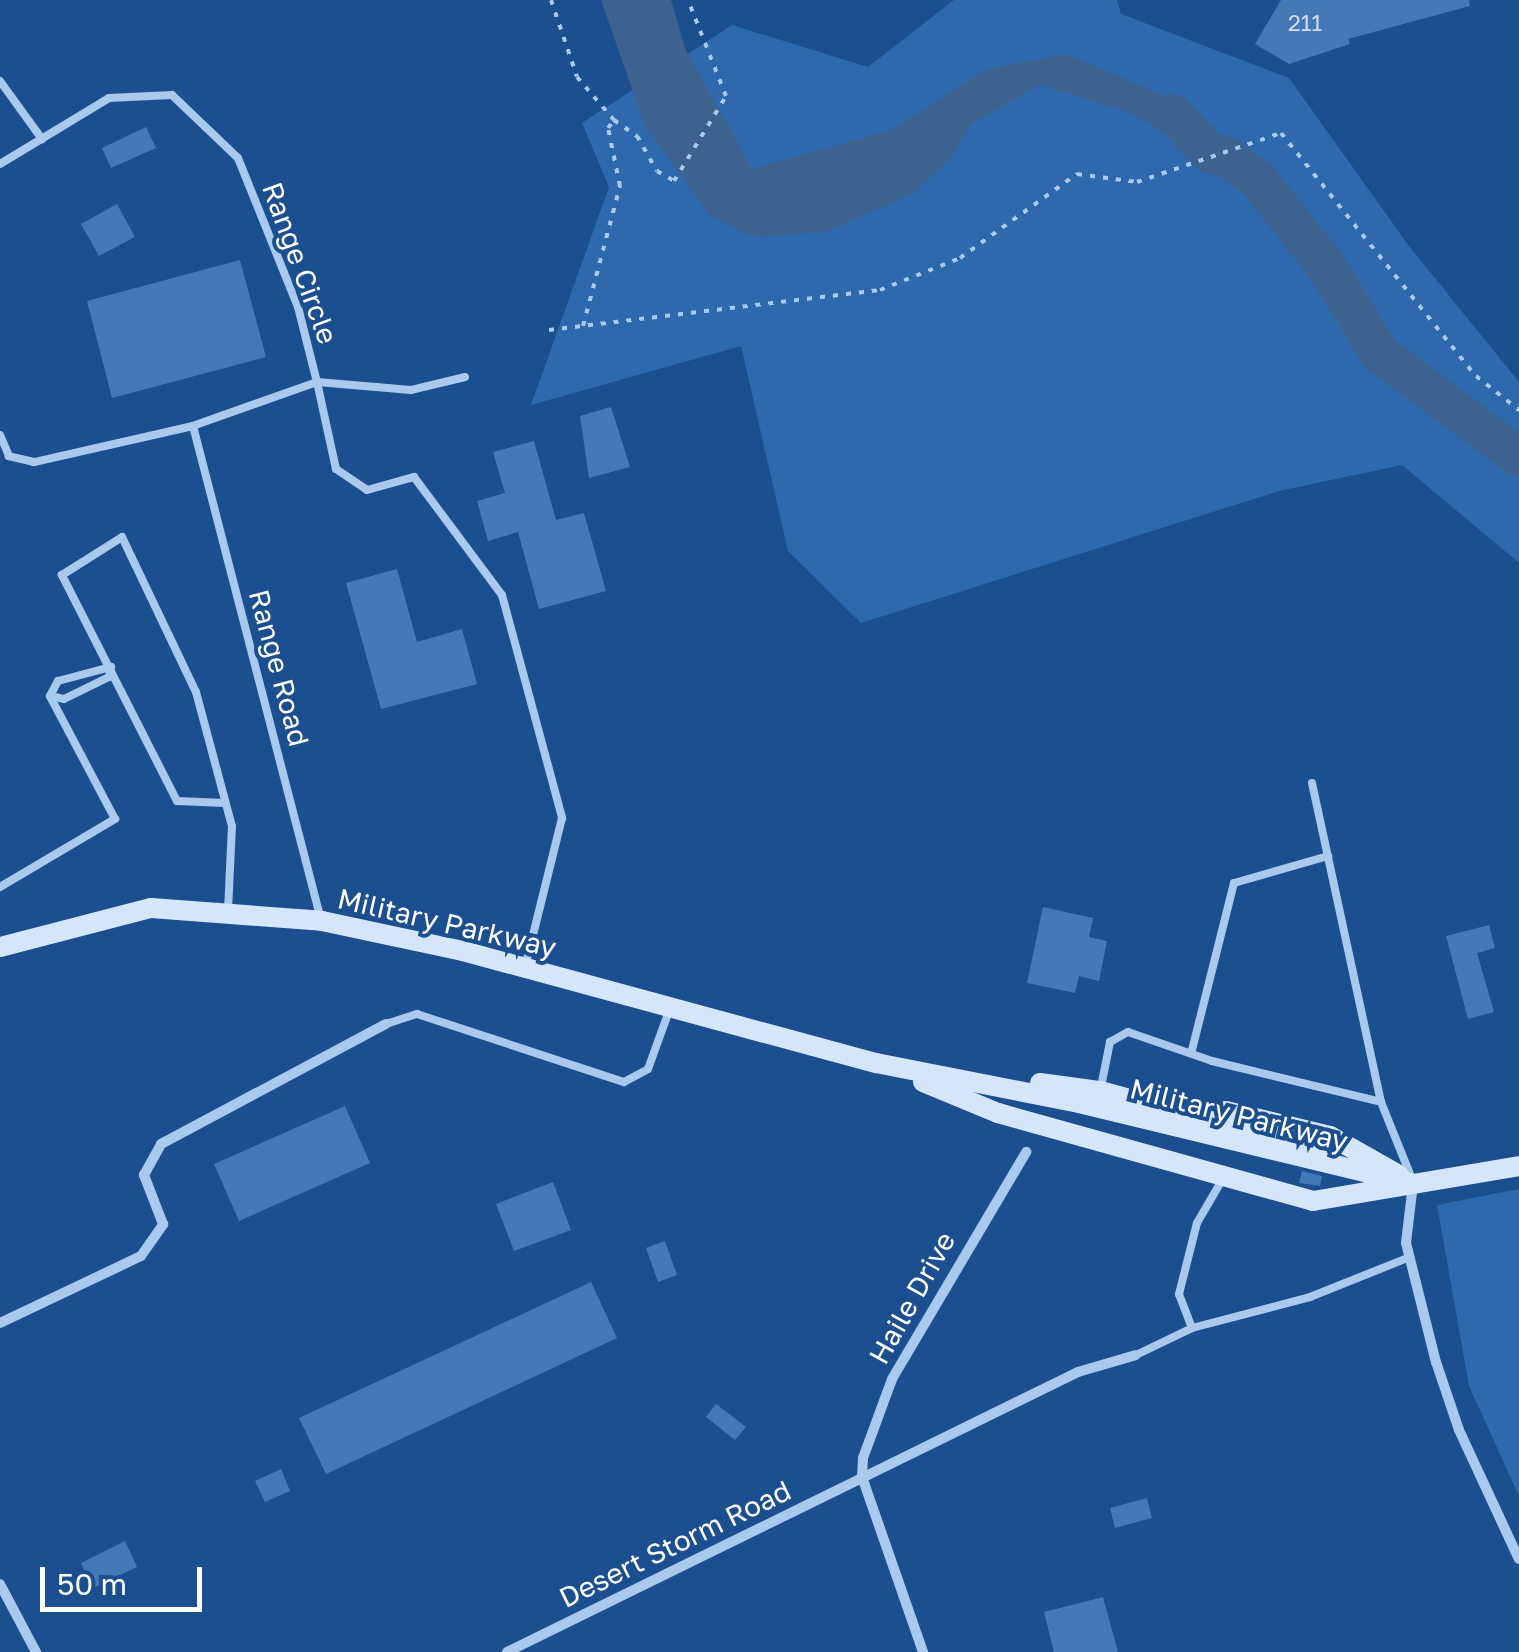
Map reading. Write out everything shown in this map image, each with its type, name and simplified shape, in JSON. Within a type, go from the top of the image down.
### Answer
[{"type":"street","name":"Military Parkway","points":[[0,947],[151,908],[322,921],[525,968],[669,1011],[876,1064],[1078,1104],[1413,1184]]},
{"type":"street","points":[[0,1323],[141,1256],[164,1224],[144,1175],[161,1144],[386,1024]]},
{"type":"street","name":"Military Parkway","points":[[876,1064],[1100,1091],[1337,1155],[1413,1184]]},
{"type":"street","name":"Military Parkway","points":[[876,1064],[998,1113],[1222,1180],[1314,1201],[1413,1184]]},
{"type":"street","name":"Haile Drive","points":[[862,1477],[892,1379],[1026,1152]]},
{"type":"street","points":[[1519,1166],[1413,1184],[1410,1257],[1459,1430],[1519,1559]]},
{"type":"street","name":"Desert Storm Road","points":[[507,1652],[1078,1372],[1136,1354]]},
{"type":"street","points":[[862,1477],[923,1652]]},
{"type":"street","points":[[0,1584],[36,1652]]},
{"type":"lane","points":[[0,82],[42,139]]},
{"type":"lane","name":"Range Circle","points":[[0,164],[109,98],[172,96],[238,158],[298,306],[318,382],[193,426],[34,462],[9,456],[0,435]]},
{"type":"lane","points":[[465,377],[411,390],[318,382],[336,469],[367,490],[414,477],[502,595],[562,818],[525,968]]},
{"type":"lane","name":"Range Road","points":[[193,426],[322,921]]},
{"type":"lane","points":[[225,803],[177,801],[62,575],[122,537],[196,692],[232,826],[228,912]]},
{"type":"lane","points":[[50,696],[64,699],[109,677],[111,667]]},
{"type":"lane","points":[[50,696],[58,680],[111,667]]},
{"type":"lane","points":[[0,887],[115,819],[50,696]]},
{"type":"lane","points":[[1312,782],[1381,1102],[1413,1184]]},
{"type":"lane","points":[[1192,1050],[1234,883],[1328,856]]},
{"type":"lane","points":[[386,1024],[417,1014],[624,1082],[648,1069],[669,1011]]},
{"type":"lane","points":[[1100,1091],[1115,1036],[1128,1032],[1192,1050],[1212,1060],[1381,1102]]},
{"type":"lane","points":[[1192,1328],[1179,1294],[1196,1224],[1222,1180]]},
{"type":"lane","points":[[1136,1354],[1192,1328],[1310,1297],[1410,1257]]},
{"type":"path","points":[[551,0],[577,77],[614,120],[637,136],[657,171],[678,180],[726,96],[688,0]]},
{"type":"path","points":[[583,326],[620,186],[608,128],[614,120]]},
{"type":"path","points":[[549,330],[880,290],[960,258],[1077,174],[1137,182],[1179,170],[1251,139],[1281,134],[1464,363],[1519,410]]},
{"type":"shaded area","points":[[601,0],[671,0],[685,48],[752,169],[891,130],[987,69],[1067,54],[1176,101],[1215,128],[1224,153],[1200,154],[1131,113],[1040,85],[971,124],[950,159],[912,194],[826,232],[753,237],[710,216],[645,126]]},
{"type":"shaded area","points":[[954,0],[1117,0],[1121,14],[1289,78],[1409,246],[1519,382],[1519,563],[1402,465],[1279,491],[861,623],[788,551],[741,346],[531,405],[609,187],[582,123],[732,25],[868,67]]},
{"type":"shaded area","points":[[1519,1189],[1519,1496],[1469,1386],[1437,1205]]},
{"type":"building","points":[[1281,0],[1469,0],[1470,6],[1348,39],[1350,44],[1289,64],[1255,44]]},
{"type":"building","points":[[146,127],[156,148],[111,168],[102,148]]},
{"type":"building","points":[[117,204],[135,237],[99,256],[81,224]]},
{"type":"building","points":[[240,260],[266,357],[112,398],[87,301]]},
{"type":"building","points":[[611,407],[630,467],[589,478],[580,416]]},
{"type":"building","points":[[534,441],[556,520],[584,513],[606,591],[539,609],[518,532],[488,541],[477,501],[505,493],[493,452]]},
{"type":"building","points":[[397,569],[417,642],[462,629],[477,684],[381,709],[346,583]]},
{"type":"building","points":[[1043,907],[1093,918],[1089,937],[1107,941],[1099,981],[1079,976],[1075,993],[1027,983]]},
{"type":"building","points":[[1489,925],[1495,948],[1477,953],[1494,1012],[1468,1019],[1446,936]]},
{"type":"building","points":[[345,1106],[370,1163],[239,1221],[214,1164]]},
{"type":"building","points":[[1302,1171],[1322,1176],[1320,1186],[1299,1183]]},
{"type":"building","points":[[553,1182],[571,1230],[514,1251],[496,1204]]},
{"type":"building","points":[[665,1241],[677,1275],[658,1282],[646,1248]]},
{"type":"building","points":[[591,1282],[617,1338],[326,1474],[299,1418]]},
{"type":"building","points":[[716,1404],[746,1427],[735,1440],[706,1417]]},
{"type":"building","points":[[281,1469],[290,1491],[265,1502],[255,1481]]},
{"type":"building","points":[[1147,1498],[1152,1518],[1115,1528],[1110,1508]]},
{"type":"building","points":[[125,1541],[137,1567],[93,1588],[81,1563]]},
{"type":"building","points":[[1103,1597],[1118,1652],[1054,1652],[1044,1612]]},
{"type":"waterway","points":[[1173,114],[1211,154],[1228,157],[1259,181],[1326,266],[1380,354],[1519,457]]}]
